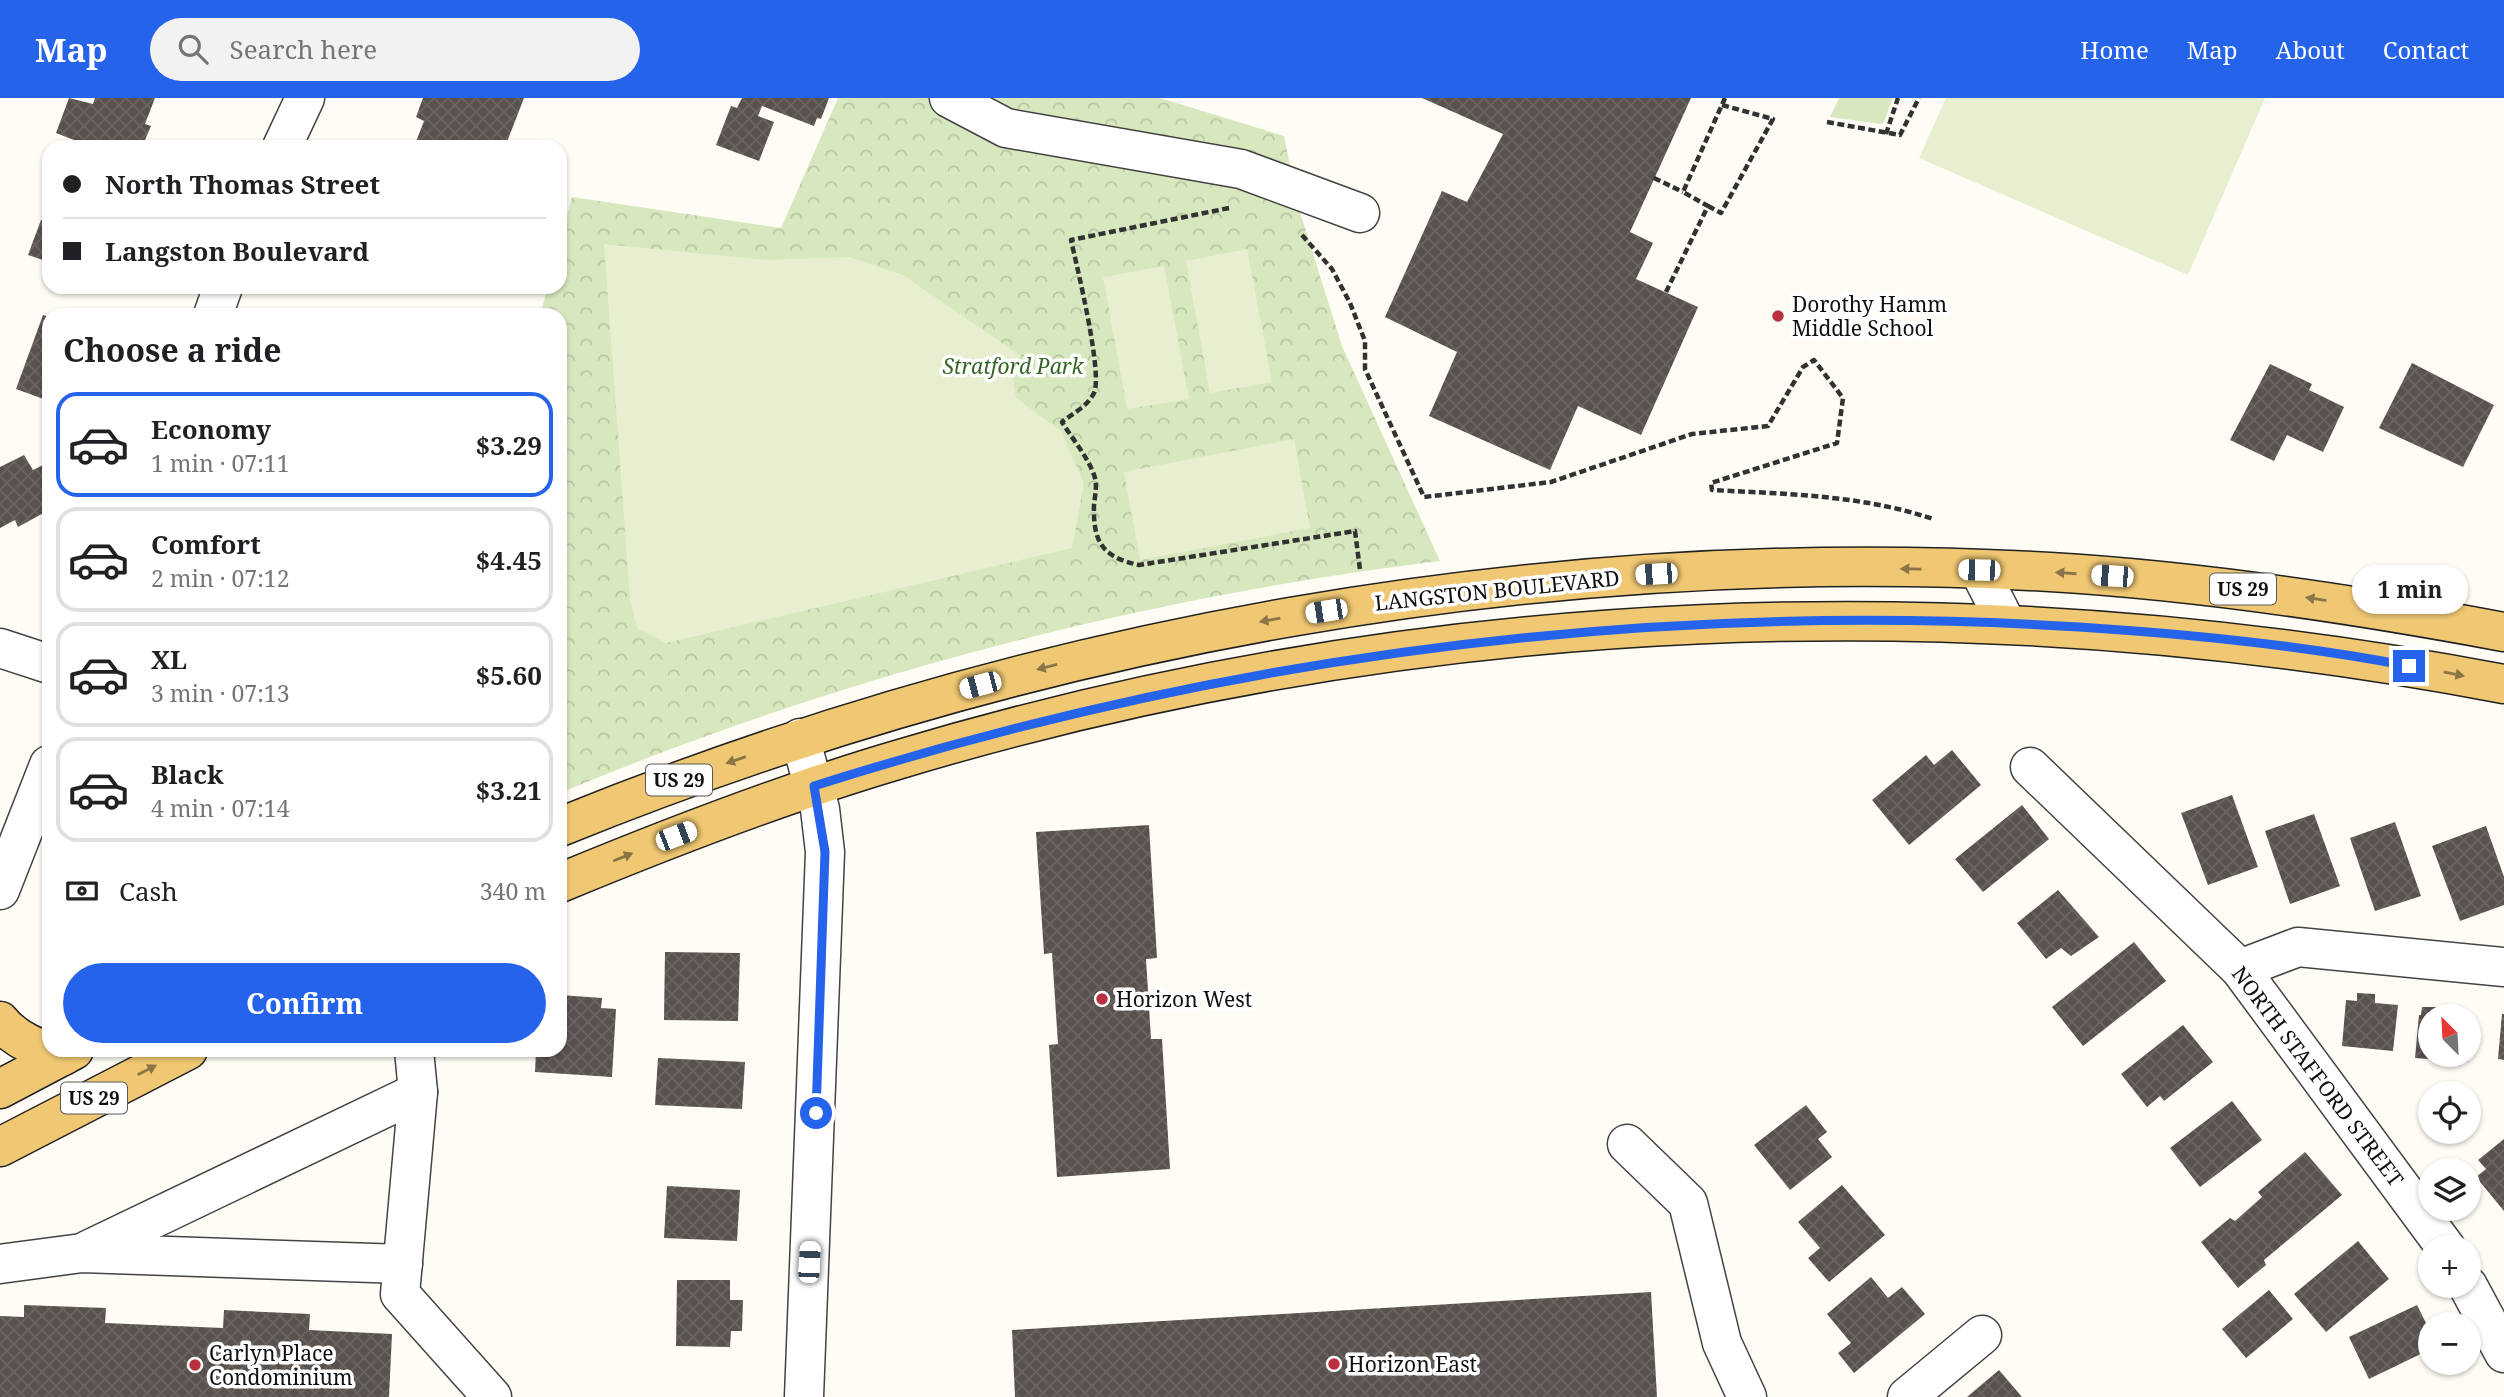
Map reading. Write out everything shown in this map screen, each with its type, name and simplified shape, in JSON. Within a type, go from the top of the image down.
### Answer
[{"type":"main road","name":"LANGSTON BOULEVARD","points":[[567,824],[679,780],[800,738],[928,698],[1139,645],[1388,601],[1634,575],[1852,568],[2112,576],[2253,590],[2504,632]]},
{"type":"main road","name":"US 29","points":[[567,880],[688,831],[814,786],[896,760],[1056,717],[1208,684],[1357,656],[1572,631],[1696,623],[1845,619],[2006,623],[2244,642],[2386,661],[2504,684]]},
{"type":"main road","points":[[0,1021],[7,1030],[33,1046],[42,1048]]},
{"type":"main road","name":"US 29","points":[[0,1088],[61,1057]]},
{"type":"main road","name":"US 29","points":[[0,1147],[174,1057]]},
{"type":"street","points":[[285,140],[305,98]]},
{"type":"street","points":[[949,98],[1006,128],[1241,169],[1360,213]]},
{"type":"street","points":[[1979,570],[2006,623]]},
{"type":"street","points":[[0,648],[42,662]]},
{"type":"street","points":[[800,738],[823,828],[825,864],[804,1397]]},
{"type":"street","name":"NORTH STAFFORD STREET","points":[[2030,768],[2240,969],[2436,1235]]},
{"type":"street","points":[[0,890],[42,783]]},
{"type":"street","points":[[2240,969],[2298,947],[2504,967]]},
{"type":"street","points":[[415,1057],[418,1092],[400,1294],[492,1397]]},
{"type":"street","points":[[82,1253],[418,1092]]},
{"type":"street","points":[[1627,1144],[1688,1202],[1722,1343],[1747,1397]]},
{"type":"street","points":[[0,1264],[82,1253],[403,1264]]},
{"type":"street","points":[[2474,1298],[2504,1353]]},
{"type":"street","points":[[1907,1397],[1982,1335]]},
{"type":"path","points":[[1683,192],[1725,98]]},
{"type":"path","points":[[1886,134],[1898,98]]},
{"type":"path","points":[[1827,122],[1900,135],[1919,98]]},
{"type":"path","points":[[1654,178],[1721,213],[1773,119],[1722,105]]},
{"type":"path","points":[[1238,206],[1071,240],[1095,361],[1095,392],[1080,411],[1062,422],[1090,464],[1096,481],[1094,526],[1100,544],[1111,557],[1139,565],[1355,531],[1360,571]]},
{"type":"path","points":[[1666,292],[1709,206]]},
{"type":"path","points":[[1298,230],[1332,269],[1350,303],[1365,341],[1365,369],[1424,497],[1551,482],[1692,434],[1768,426],[1803,367],[1814,360],[1843,398],[1837,443],[1711,483],[1712,490],[1823,496],[1911,512],[1933,519]]},
{"type":"green space","name":"Stratford Park","points":[[838,98],[1160,98],[1284,136],[1299,209],[1342,346],[1440,561],[1215,596],[992,647],[882,678],[774,713],[666,751],[567,790],[567,308],[542,308],[546,294],[567,294],[567,215],[572,197],[781,228]]},
{"type":"green space","points":[[1839,98],[1893,98],[1881,124],[1830,117]]},
{"type":"green space","points":[[1946,98],[2265,98],[2188,275],[1919,158]]},
{"type":"green space","points":[[604,244],[767,260],[850,257],[903,275],[1021,356],[1012,371],[1016,398],[1061,431],[1084,483],[1072,548],[666,643],[637,628],[630,599]]},
{"type":"green space","points":[[1247,249],[1272,382],[1210,393],[1186,261]]},
{"type":"green space","points":[[1164,266],[1189,399],[1127,409],[1103,277]]},
{"type":"green space","points":[[1294,439],[1310,528],[1140,560],[1124,472]]},
{"type":"building","points":[[69,98],[93,104],[95,98],[155,98],[145,124],[151,126],[145,140],[74,140],[56,133]]},
{"type":"building","points":[[423,98],[524,98],[508,140],[417,140],[424,121],[416,117]]},
{"type":"building","points":[[742,98],[829,98],[821,119],[817,118],[814,126],[762,106],[758,116],[774,122],[759,161],[716,145],[731,106],[737,108]]},
{"type":"building","points":[[1422,98],[1691,98],[1630,232],[1653,243],[1636,279],[1698,307],[1641,435],[1578,406],[1550,470],[1429,416],[1457,352],[1385,317],[1442,191],[1467,202],[1503,134]]},
{"type":"building","points":[[41,220],[42,220],[42,260],[28,255]]},
{"type":"building","points":[[42,318],[42,398],[16,389]]},
{"type":"building","points":[[2412,363],[2494,405],[2463,467],[2379,428]]},
{"type":"building","points":[[2270,364],[2312,384],[2309,390],[2344,407],[2323,452],[2287,435],[2274,461],[2230,440]]},
{"type":"building","points":[[24,455],[33,470],[42,466],[42,514],[18,527],[15,520],[0,528],[0,467]]},
{"type":"building","points":[[1952,750],[1981,785],[1909,845],[1872,800],[1926,755],[1934,765]]},
{"type":"building","points":[[2232,795],[2258,867],[2208,885],[2181,813]]},
{"type":"building","points":[[2022,805],[2049,839],[1983,892],[1955,859]]},
{"type":"building","points":[[2314,814],[2340,886],[2290,904],[2265,831]]},
{"type":"building","points":[[2395,822],[2421,896],[2375,911],[2350,838]]},
{"type":"building","name":"Horizon West","points":[[1149,825],[1157,958],[1146,959],[1151,1039],[1162,1039],[1170,1169],[1057,1177],[1049,1045],[1058,1044],[1052,953],[1044,954],[1036,832]]},
{"type":"building","points":[[2486,826],[2504,877],[2504,905],[2460,921],[2432,846]]},
{"type":"building","points":[[2058,890],[2099,937],[2071,956],[2061,948],[2046,959],[2017,923]]},
{"type":"building","points":[[2134,942],[2166,981],[2083,1046],[2052,1007]]},
{"type":"building","points":[[665,952],[740,953],[738,1021],[664,1020]]},
{"type":"building","points":[[2357,993],[2375,994],[2375,1003],[2398,1005],[2393,1051],[2342,1046],[2346,1000],[2357,1001]]},
{"type":"building","points":[[567,996],[602,998],[601,1008],[616,1009],[612,1077],[535,1072],[536,1057],[567,1057]]},
{"type":"building","points":[[2504,1014],[2504,1060],[2498,1059]]},
{"type":"building","points":[[2183,1025],[2213,1062],[2164,1101],[2160,1096],[2147,1107],[2121,1074]]},
{"type":"building","points":[[2418,1026],[2418,1058],[2415,1058]]},
{"type":"building","points":[[658,1058],[745,1062],[742,1109],[655,1105]]},
{"type":"building","points":[[2232,1101],[2262,1140],[2200,1187],[2170,1148]]},
{"type":"building","points":[[1806,1105],[1827,1132],[1818,1139],[1832,1157],[1790,1190],[1754,1145]]},
{"type":"building","points":[[2504,1139],[2504,1211],[2481,1183],[2481,1173],[2486,1169],[2480,1158]]},
{"type":"building","points":[[2305,1152],[2342,1195],[2264,1260],[2266,1265],[2238,1288],[2201,1242],[2230,1218],[2235,1221],[2262,1197],[2258,1192]]},
{"type":"building","points":[[1842,1185],[1885,1235],[1829,1282],[1808,1258],[1820,1248],[1798,1222]]},
{"type":"building","points":[[667,1186],[740,1190],[737,1241],[664,1238]]},
{"type":"building","points":[[2358,1241],[2389,1279],[2326,1332],[2294,1294]]},
{"type":"building","points":[[1871,1277],[1888,1298],[1902,1287],[1925,1314],[1854,1373],[1838,1353],[1851,1343],[1827,1314]]},
{"type":"building","points":[[677,1280],[730,1280],[730,1300],[743,1300],[742,1331],[731,1331],[730,1347],[676,1346]]},
{"type":"building","points":[[2269,1290],[2293,1319],[2246,1358],[2222,1329]]},
{"type":"building","name":"Horizon East","points":[[1651,1292],[1657,1397],[1015,1397],[1012,1330]]},
{"type":"building","name":"Carlyn Place Condominium","points":[[24,1305],[106,1308],[105,1323],[223,1328],[224,1310],[310,1314],[309,1330],[392,1334],[389,1397],[0,1397],[0,1316],[24,1317]]},
{"type":"building","points":[[2417,1305],[2420,1312],[2418,1312],[2418,1355],[2369,1379],[2349,1337]]},
{"type":"building","points":[[1999,1370],[2022,1397],[1967,1397]]},
{"type":"place","name":"Dorothy Hamm Middle School","points":[[1778,316]]},
{"type":"place","name":"Horizon West","points":[[1102,999]]},
{"type":"place","name":"Horizon East","points":[[1334,1364]]},
{"type":"place","name":"Carlyn Place Condominium","points":[[195,1365]]},
{"type":"route","points":[[816,1113],[825,852],[814,786],[977,737],[1131,700],[1357,656],[1572,631],[1696,623],[1930,620],[2102,628],[2244,642],[2409,666]]}]
